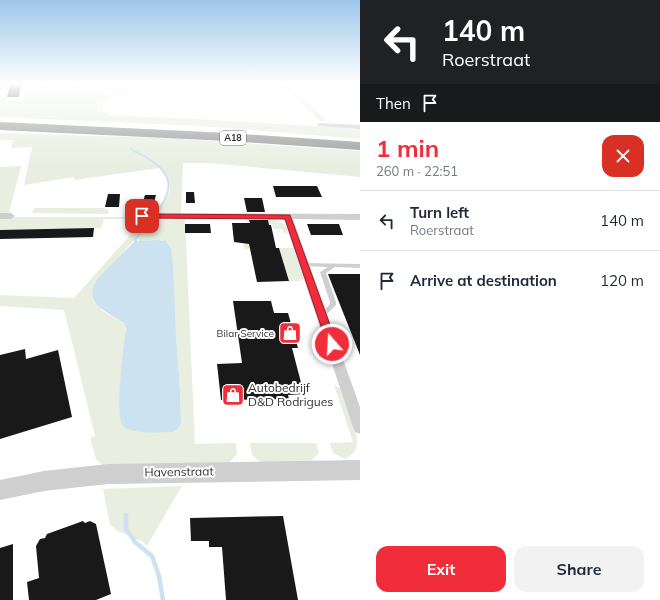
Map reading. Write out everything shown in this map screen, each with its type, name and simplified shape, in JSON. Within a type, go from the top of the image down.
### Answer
[{"type":"highway","name":"A18","points":[[0,118],[360,141]]},
{"type":"highway","name":"A18","points":[[0,122],[76,124]]},
{"type":"highway","name":"A18","points":[[0,126],[106,130],[360,146]]},
{"type":"highway","name":"A18","points":[[0,130],[106,130]]},
{"type":"street","points":[[320,124],[360,127]]},
{"type":"street","points":[[0,216],[10,216]]},
{"type":"street","points":[[142,216],[360,217]]},
{"type":"street","points":[[288,217],[360,427]]},
{"type":"street","name":"Havenstraat","points":[[0,490],[44,481],[108,474],[360,470]]},
{"type":"lane","points":[[304,265],[360,266]]},
{"type":"lane","points":[[322,316],[334,302],[323,272],[333,266]]},
{"type":"green space","points":[[0,111],[98,111],[99,113],[102,111],[107,113],[107,115],[360,129],[360,139],[201,126],[0,117]]},
{"type":"green space","points":[[310,111],[316,111],[327,121],[320,121]]},
{"type":"green space","points":[[0,133],[165,138],[360,151],[360,177],[209,163],[183,163],[181,213],[156,214],[167,197],[170,186],[169,180],[160,168],[74,180],[74,177],[24,185],[32,147],[11,148],[13,140],[0,140]]},
{"type":"green space","points":[[21,166],[9,213],[0,214],[0,167]]},
{"type":"green space","points":[[34,208],[104,208],[109,211],[108,214],[32,213]]},
{"type":"green space","points":[[0,217],[131,217],[136,219],[104,219],[101,228],[0,230]]},
{"type":"green space","points":[[149,219],[185,219],[195,444],[236,443],[237,454],[229,463],[104,466],[96,459],[90,438],[95,436],[64,310],[0,306],[0,295],[74,298],[139,225],[139,223]],"holes":[[[150,223],[137,239],[139,241],[163,240],[176,335],[180,389],[181,423],[178,429],[174,432],[138,431],[125,324],[101,310],[125,250]]]},
{"type":"green space","points":[[246,219],[271,219],[282,223],[289,233],[284,234],[282,229],[274,229],[272,224],[258,224],[249,236]]},
{"type":"green space","points":[[244,243],[279,248],[244,249]]},
{"type":"green space","points":[[279,248],[294,248],[304,279],[301,281],[289,281]]},
{"type":"green space","points":[[334,385],[340,388],[356,433],[357,445],[354,452],[345,459],[333,453],[330,443],[353,442]]},
{"type":"green space","points":[[250,443],[316,443],[319,453],[310,462],[262,463],[252,455]]},
{"type":"green space","points":[[182,486],[147,546],[143,542],[118,531],[110,525],[103,489]]},
{"type":"water","points":[[148,222],[151,222],[137,241],[166,241],[171,249],[181,423],[178,429],[174,432],[140,432],[127,429],[123,426],[120,419],[119,395],[126,329],[125,324],[99,306],[94,301],[92,294],[93,287],[98,278],[134,242],[134,239]]},
{"type":"building","points":[[273,186],[317,186],[322,197],[276,197]]},
{"type":"building","points":[[186,192],[194,192],[195,203],[186,203]]},
{"type":"building","points":[[108,194],[120,194],[119,207],[105,207]]},
{"type":"building","points":[[145,195],[156,195],[153,206],[142,205]]},
{"type":"building","points":[[244,198],[262,198],[265,212],[247,212]]},
{"type":"building","points":[[249,220],[268,220],[269,225],[271,225],[276,248],[279,248],[289,281],[257,282],[249,244],[234,242],[232,223],[250,223]]},
{"type":"building","points":[[185,224],[210,224],[211,233],[185,233]]},
{"type":"building","points":[[307,224],[339,224],[343,235],[311,235]]},
{"type":"building","points":[[94,228],[93,237],[0,239],[0,230]]},
{"type":"building","points":[[328,274],[360,274],[360,355],[333,287]]},
{"type":"building","points":[[233,301],[271,301],[274,313],[288,313],[298,348],[292,348],[304,394],[288,395],[289,399],[221,400],[217,364],[242,363]]},
{"type":"building","points":[[25,349],[26,359],[58,350],[72,417],[0,439],[0,355]]},
{"type":"building","points":[[283,516],[298,600],[226,600],[222,547],[209,547],[209,541],[191,541],[190,518]]},
{"type":"building","points":[[83,521],[85,523],[90,521],[96,524],[111,594],[96,600],[29,600],[27,582],[39,578],[36,546],[40,539],[45,538],[47,534]]},
{"type":"building","points":[[13,544],[13,600],[0,600],[0,548]]},
{"type":"waterway","points":[[130,148],[157,165],[167,177],[168,190],[166,197],[157,212]]},
{"type":"waterway","points":[[126,515],[126,529],[136,543],[152,556],[159,576],[163,600]]},
{"type":"place","name":"Bilar Service","points":[[290,333]]},
{"type":"place","name":"Autobedrijf D&D Rodrigues","points":[[233,395]]},
{"type":"route","points":[[142,216],[288,217],[332,344]]}]
